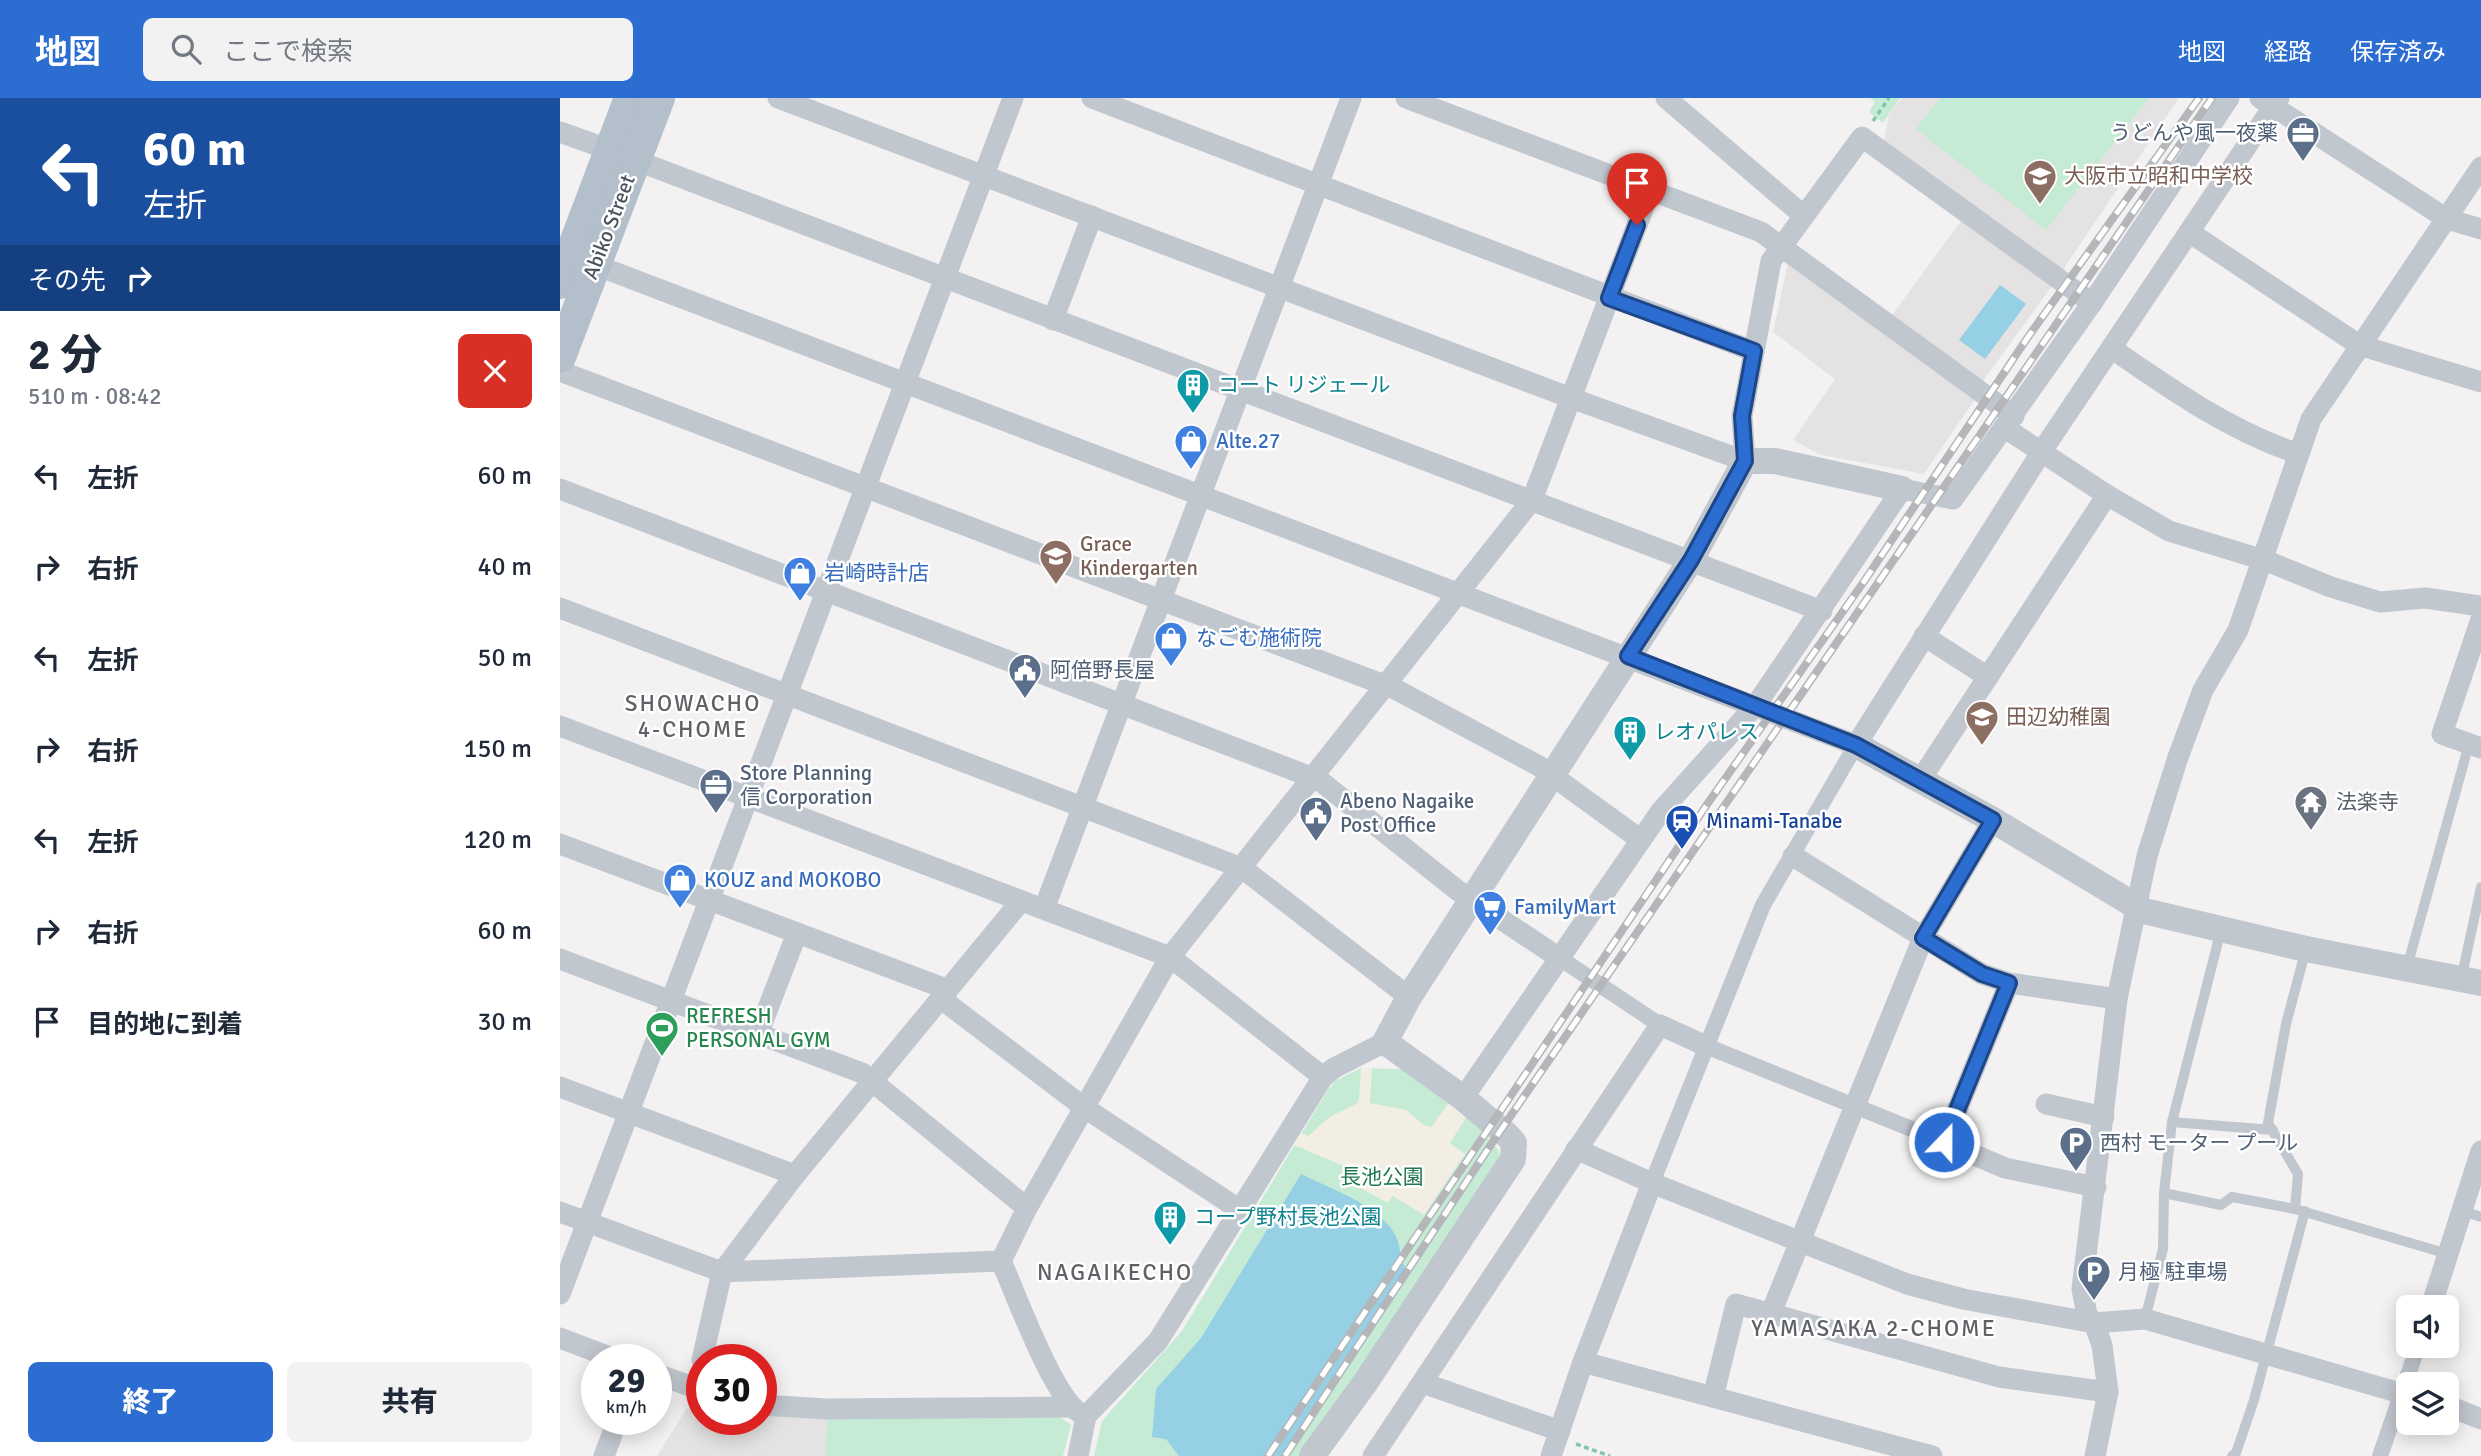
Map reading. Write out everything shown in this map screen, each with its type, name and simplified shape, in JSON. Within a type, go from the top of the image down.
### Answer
[{"type":"main road","name":"Abiko Street","points":[[623,155],[630,98]]},
{"type":"main road","name":"Abiko Street","points":[[560,357],[571,264],[623,155],[659,98]]},
{"type":"street","points":[[778,98],[1571,398],[1745,461],[1775,461],[1953,499],[2092,303],[2229,98]]},
{"type":"street","points":[[560,1294],[1013,98]]},
{"type":"street","points":[[1092,98],[1604,292],[1609,298],[1754,351]]},
{"type":"street","points":[[1044,909],[1351,98]]},
{"type":"street","points":[[1406,98],[1761,232],[2010,422],[2042,451],[2107,495],[2169,531],[2264,560],[2331,587],[2380,602],[2425,598],[2481,606]]},
{"type":"street","points":[[1666,98],[1804,216]]},
{"type":"street","points":[[1423,1383],[1556,1442],[1583,1362],[1763,905],[1856,745],[1924,636],[2042,451],[2189,232],[2270,101],[2447,219],[2481,229]]},
{"type":"street","points":[[560,132],[1822,611]]},
{"type":"street","points":[[777,1406],[1079,1412],[1158,1341],[1323,1077],[1334,1068],[1385,1042],[1409,998],[1691,560],[1745,461],[1742,416],[1771,261],[1862,137],[2092,303]]},
{"type":"street","points":[[2095,1456],[2108,1392],[2102,1345],[2094,1323],[2087,1315],[2082,1289],[2117,999],[2147,856],[2199,701],[2238,630],[2311,419],[2481,167]]},
{"type":"street","points":[[1001,1261],[1027,1209],[1170,957],[1532,500],[1650,191]]},
{"type":"street","points":[[1053,320],[1092,216]]},
{"type":"street","points":[[2189,232],[2359,345],[2481,382]]},
{"type":"street","points":[[571,264],[905,382],[1856,745],[1993,820],[2135,907],[2306,949],[2471,981]]},
{"type":"street","points":[[2111,348],[2183,398],[2224,421],[2299,454]]},
{"type":"street","points":[[560,371],[864,489],[1387,685],[1553,774],[1641,840]]},
{"type":"street","points":[[560,489],[1312,777],[1472,901],[1660,1026],[2005,1168],[2096,1187]]},
{"type":"street","points":[[1463,1098],[1641,840],[1683,785],[1720,749],[1756,705],[1902,489]]},
{"type":"street","points":[[1921,779],[2107,495]]},
{"type":"street","points":[[560,608],[1242,868],[1409,998]]},
{"type":"street","points":[[2475,746],[2442,734],[2481,619]]},
{"type":"street","points":[[1924,636],[1987,677]]},
{"type":"street","points":[[560,726],[1170,957],[1323,1077]]},
{"type":"street","points":[[1771,1313],[1923,938],[1993,820]]},
{"type":"street","points":[[560,844],[941,987],[948,1004],[1085,1108],[1240,1210]]},
{"type":"street","points":[[1793,856],[1982,974],[2009,983],[2117,999]]},
{"type":"street","points":[[706,1344],[722,1272],[795,1175],[1021,901]]},
{"type":"street","points":[[758,1034],[797,933]]},
{"type":"street","points":[[560,959],[862,1073],[1027,1209]]},
{"type":"street","points":[[1944,1142],[2009,983]]},
{"type":"street","points":[[1373,1456],[1660,1026]]},
{"type":"street","points":[[1312,1456],[1373,1372],[1513,1159],[1514,1143],[1463,1098],[1385,1042]]},
{"type":"street","points":[[560,1087],[795,1175]]},
{"type":"street","points":[[2046,1104],[2104,1117]]},
{"type":"street","points":[[1576,1149],[1653,1183],[1907,1284],[1963,1299],[2094,1323],[2145,1319],[2266,1354],[2396,1384]]},
{"type":"street","points":[[2435,1295],[2448,1254],[2471,1214],[2481,1151]]},
{"type":"street","points":[[560,1212],[722,1272],[1001,1261]]},
{"type":"street","points":[[1001,1261],[1057,1384],[1079,1412],[1078,1456]]},
{"type":"street","points":[[1713,1397],[1736,1304],[1999,1377],[2108,1392]]},
{"type":"street","points":[[560,1338],[581,1346]]},
{"type":"street","points":[[1583,1362],[1713,1397],[1872,1448],[1932,1456]]},
{"type":"street","points":[[2380,1456],[2396,1409]]},
{"type":"street","points":[[2459,1410],[2481,1419]]},
{"type":"street","points":[[604,1456],[612,1435]]},
{"type":"lane","points":[[2406,969],[2475,746]]},
{"type":"lane","points":[[2471,981],[2481,887]]},
{"type":"lane","points":[[2145,1319],[2163,1249],[2164,1193],[2172,1122],[2221,930]]},
{"type":"lane","points":[[2232,1456],[2236,1453],[2254,1400],[2300,1210],[2298,1174],[2268,1123],[2286,1024],[2306,949]]},
{"type":"lane","points":[[2172,1122],[2273,1130]]},
{"type":"lane","points":[[2164,1193],[2221,1205],[2232,1197],[2300,1210],[2448,1254]]},
{"type":"path","points":[[1862,137],[1889,98]]},
{"type":"path","points":[[1556,1442],[1610,1456]]},
{"type":"shaded area","name":"大阪市立昭和中学校","points":[[1902,98],[2179,98],[2062,271],[1884,141],[1889,115]]},
{"type":"shaded area","points":[[1961,221],[2052,286],[1983,381],[1892,315]]},
{"type":"shaded area","points":[[1789,258],[1975,399],[1924,474],[1821,455],[1793,440],[1835,379],[1773,332]]},
{"type":"shaded area","points":[[686,1410],[686,1435],[777,1435],[777,1414],[827,1417],[825,1456],[657,1456]]},
{"type":"green space","points":[[1870,98],[1900,98],[1883,123],[1869,112],[1875,102]]},
{"type":"green space","points":[[1940,98],[2149,98],[2046,230],[1916,129]]},
{"type":"green space","name":"長池公園","points":[[1361,1068],[1399,1069],[1421,1077],[1480,1129],[1499,1151],[1500,1163],[1300,1456],[1094,1456],[1102,1421],[1182,1331],[1328,1090],[1335,1081]]},
{"type":"green space","points":[[827,1417],[1060,1417],[1071,1425],[1063,1456],[825,1456]]},
{"type":"sand","points":[[1361,1068],[1372,1068],[1370,1103],[1406,1110],[1424,1125],[1431,1127],[1450,1101],[1467,1116],[1450,1143],[1465,1154],[1424,1215],[1393,1196],[1388,1203],[1340,1177],[1346,1167],[1294,1145],[1301,1133],[1308,1136],[1331,1116],[1355,1105],[1359,1100]]},
{"type":"water","points":[[2000,285],[2026,304],[1985,359],[1959,340]]},
{"type":"water","points":[[1301,1174],[1365,1206],[1392,1229],[1399,1244],[1400,1260],[1405,1266],[1398,1292],[1318,1412],[1284,1456],[1179,1456],[1166,1439],[1152,1437],[1156,1389],[1201,1338]]},
{"type":"railway","points":[[1268,1456],[1708,803],[1865,580],[2028,337],[2199,98]]},
{"type":"railway","points":[[1285,1456],[1492,1143],[2212,98]]},
{"type":"place","name":"うどんや風一夜薬","points":[[2303,163]]},
{"type":"place","name":"大阪市立昭和中学校","points":[[2040,206]]},
{"type":"place","name":"コート リジェール","points":[[1193,415]]},
{"type":"place","name":"Alte.27","points":[[1191,471]]},
{"type":"place","name":"Grace Kindergarten","points":[[1056,586]]},
{"type":"place","name":"岩崎時計店","points":[[800,603]]},
{"type":"place","name":"なごむ施術院","points":[[1171,668]]},
{"type":"place","name":"阿倍野長屋","points":[[1025,700]]},
{"type":"place","name":"田辺幼稚園","points":[[1982,747]]},
{"type":"place","name":"レオパレス","points":[[1630,762]]},
{"type":"place","name":"Store Planning 信 Corporation","points":[[716,815]]},
{"type":"place","name":"法楽寺","points":[[2311,832]]},
{"type":"place","name":"Abeno Nagaike Post Office","points":[[1316,843]]},
{"type":"place","name":"Minami-Tanabe","points":[[1682,851]]},
{"type":"place","name":"KOUZ and MOKOBO","points":[[680,910]]},
{"type":"place","name":"FamilyMart","points":[[1490,937]]},
{"type":"place","name":"REFRESH PERSONAL GYM","points":[[662,1058]]},
{"type":"place","name":"西村 モーター プール","points":[[2076,1173]]},
{"type":"place","name":"コープ野村長池公園","points":[[1170,1247]]},
{"type":"place","name":"月極 駐車場","points":[[2094,1302]]},
{"type":"district","name":"SHOWACHO 4-CHOME","points":[[693,716]]},
{"type":"district","name":"NAGAIKECHO","points":[[1115,1272]]},
{"type":"district","name":"YAMASAKA 2-CHOME","points":[[1874,1328]]},
{"type":"route","points":[[1637,225],[1609,298],[1754,351],[1742,416],[1745,461],[1691,560],[1628,656],[1856,745],[1993,820],[1923,938],[1982,974],[2009,983],[1944,1142]]}]
